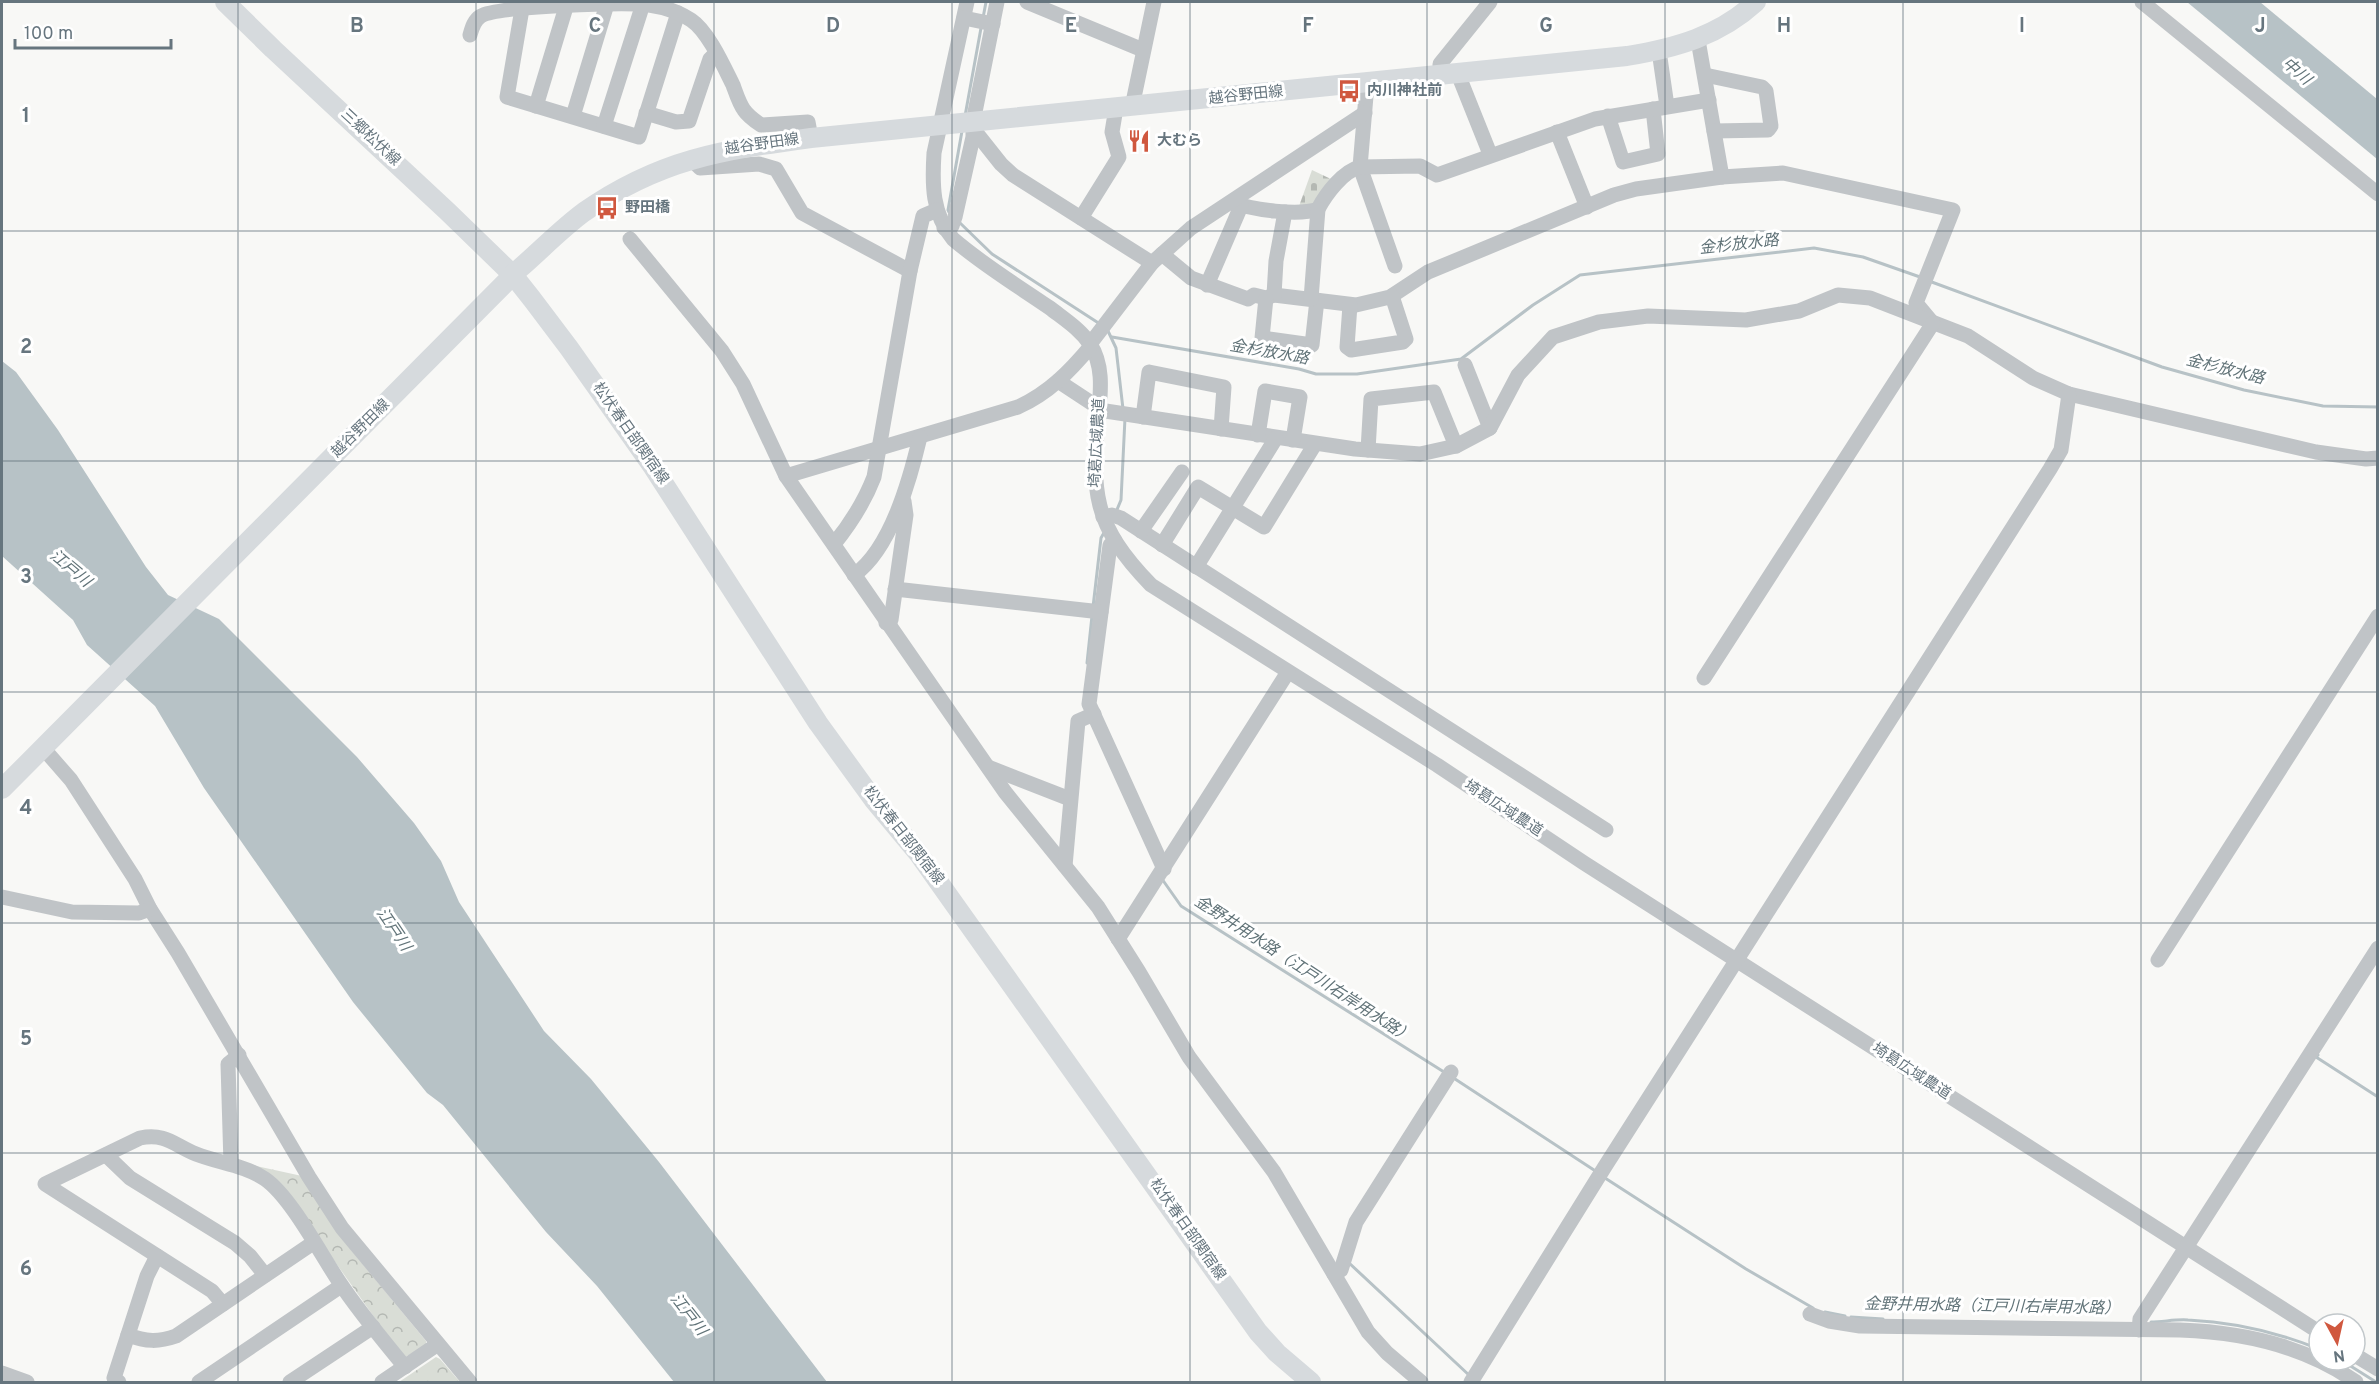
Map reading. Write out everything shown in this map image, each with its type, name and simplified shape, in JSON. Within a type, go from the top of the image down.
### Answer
[{"type":"main road","name":"三郷松伏線","points":[[225,2],[508,280]]},
{"type":"main road","name":"越谷野田線","points":[[2,789],[508,280],[559,233],[607,197],[655,172],[691,159],[728,150],[811,138],[938,125],[974,126],[1124,108],[1627,57],[1698,40],[1732,21],[1756,2]]},
{"type":"main road","name":"松伏春日部関宿線","points":[[508,280],[569,348],[653,466],[764,642],[847,764],[918,853],[1258,1332],[1277,1353],[1311,1383]]},
{"type":"street","points":[[944,228],[952,226],[955,217],[974,126],[979,21],[968,2]]},
{"type":"street","points":[[979,21],[997,2]]},
{"type":"street","points":[[1027,2],[1143,50]]},
{"type":"street","points":[[1081,218],[1119,157],[1112,132],[1124,108],[1143,50],[1154,2]]},
{"type":"street","points":[[1490,2],[1440,64],[1449,75],[1490,154]]},
{"type":"street","points":[[2142,2],[2378,194]]},
{"type":"street","points":[[573,116],[607,4]]},
{"type":"street","points":[[604,126],[648,4]]},
{"type":"street","points":[[470,35],[475,21],[480,16],[522,9],[648,4],[678,13],[698,27],[716,53],[744,111],[761,125],[808,122],[811,138]]},
{"type":"street","points":[[536,106],[566,7]]},
{"type":"street","points":[[522,9],[507,97],[639,137],[678,13]]},
{"type":"street","name":"埼葛広域農道","points":[[979,21],[938,125],[933,177],[937,210],[944,228],[961,245],[1067,320],[1096,337],[1101,396],[1094,469],[1096,496],[1112,517],[1115,541],[1125,558],[1151,585],[1437,765],[1736,960],[2307,1324]]},
{"type":"street","points":[[1698,40],[1722,177]]},
{"type":"street","points":[[1608,116],[1623,162],[1658,154],[1659,51]]},
{"type":"street","points":[[646,113],[676,122],[689,121],[710,59],[716,53]]},
{"type":"street","points":[[1704,75],[1762,87],[1766,91],[1771,126],[1768,130],[1714,131]]},
{"type":"street","points":[[1367,84],[1360,167],[1395,266]]},
{"type":"street","points":[[1285,212],[1262,338],[1312,345],[1318,209],[1323,199],[1351,169],[1420,166],[1437,175],[1490,154],[1608,116],[1709,100]]},
{"type":"street","points":[[786,476],[1018,407],[1038,397],[1058,381],[1096,337],[1157,258],[1191,228],[1237,204],[1365,113]]},
{"type":"street","points":[[974,126],[1000,164],[1013,175],[1081,218],[1191,278],[1248,299],[1254,295],[1350,305],[1392,296],[1428,272],[1614,195],[1636,189],[1722,177],[1784,173],[1953,210],[1916,303],[1933,323]]},
{"type":"street","points":[[1557,132],[1587,207]]},
{"type":"street","points":[[691,159],[699,168],[759,164],[776,169],[802,213],[910,271]]},
{"type":"street","points":[[1237,204],[1285,212],[1318,209]]},
{"type":"street","points":[[1207,285],[1237,204]]},
{"type":"street","points":[[834,544],[852,522],[865,500],[874,477],[910,271],[923,216],[937,210]]},
{"type":"street","points":[[630,239],[722,351],[743,384],[786,476],[988,767],[1033,829],[1098,907],[1189,1058],[1274,1172],[1368,1332],[1387,1353],[1422,1383]]},
{"type":"street","points":[[1350,305],[1347,347],[1351,350],[1402,342],[1406,339],[1392,296]]},
{"type":"street","points":[[1058,381],[1099,409],[1315,444],[1420,454],[1456,446],[1490,428],[1518,375],[1553,337],[1599,322],[1648,316],[1746,321],[1799,311],[1838,296],[1870,298],[1893,305],[1968,336],[2033,378],[2069,394],[2316,452],[2366,459],[2378,458]]},
{"type":"street","points":[[1704,678],[1933,323]]},
{"type":"street","points":[[1465,365],[1490,428]]},
{"type":"street","points":[[1143,417],[1149,372],[1224,387],[1221,429]]},
{"type":"street","points":[[1258,435],[1265,390],[1299,398],[1293,440]]},
{"type":"street","points":[[1368,450],[1371,399],[1434,392],[1456,446]]},
{"type":"street","points":[[1473,1379],[1736,960],[2050,469],[2061,450],[2069,394]]},
{"type":"street","points":[[854,575],[861,570],[883,539],[904,498],[920,437]]},
{"type":"street","points":[[1196,567],[1276,438]]},
{"type":"street","points":[[1162,545],[1198,487],[1264,526],[1315,444]]},
{"type":"street","points":[[1141,531],[1182,472]]},
{"type":"street","points":[[886,623],[891,620],[906,515],[904,498]]},
{"type":"street","points":[[1112,517],[1141,531],[1606,830]]},
{"type":"street","points":[[1115,541],[1110,545],[1095,612],[1090,716],[1161,873]]},
{"type":"street","points":[[873,553],[899,558]]},
{"type":"street","points":[[895,590],[1095,612]]},
{"type":"street","points":[[2158,960],[2378,616]]},
{"type":"street","points":[[1118,939],[1288,672]]},
{"type":"street","points":[[1065,866],[1078,722],[1090,716]]},
{"type":"street","points":[[43,748],[71,780],[135,879],[150,909],[309,1177],[342,1228],[470,1383]]},
{"type":"street","points":[[988,767],[1070,799]]},
{"type":"street","points":[[2,897],[72,912],[139,914],[150,909]]},
{"type":"street","points":[[2139,1324],[2185,1247],[2378,948]]},
{"type":"street","points":[[231,1164],[228,1064],[238,1055]]},
{"type":"street","points":[[1334,1274],[1341,1270],[1356,1222],[1449,1076]]},
{"type":"street","points":[[223,1305],[212,1291],[45,1185],[140,1138],[152,1136],[169,1140],[195,1154],[231,1164],[265,1180],[281,1194],[341,1286],[405,1367]]},
{"type":"street","points":[[106,1155],[130,1178],[235,1244],[265,1275]]},
{"type":"street","points":[[128,1335],[141,1340],[164,1340],[176,1336],[313,1243]]},
{"type":"street","points":[[118,1383],[114,1378],[147,1276],[157,1256]]},
{"type":"street","points":[[199,1383],[341,1286]]},
{"type":"street","points":[[1810,1314],[1831,1315],[1860,1326],[2139,1324],[2200,1330],[2267,1342],[2327,1365],[2356,1383]]},
{"type":"street","points":[[290,1383],[373,1327]]},
{"type":"street","points":[[382,1383],[438,1344]]},
{"type":"green space","points":[[1312,170],[1333,180],[1315,204],[1298,209]]},
{"type":"green space","points":[[243,1163],[302,1176],[352,1251],[426,1341],[426,1346],[403,1358],[285,1191]]},
{"type":"green space","points":[[436,1357],[460,1382],[399,1382]]},
{"type":"water","name":"中川","points":[[2187,2],[2260,2],[2377,99],[2377,159]]},
{"type":"water","name":"江戸川","points":[[2,361],[16,372],[58,430],[146,567],[168,595],[219,619],[357,757],[414,823],[441,861],[459,902],[544,1031],[591,1079],[659,1162],[827,1382],[674,1382],[597,1286],[546,1232],[443,1105],[427,1093],[353,1002],[204,788],[155,706],[87,645],[73,620],[2,556]]},
{"type":"waterway","points":[[983,18],[986,2]]},
{"type":"waterway","name":"金野井用水路（江戸川右岸用水路）","points":[[965,116],[981,28]]},
{"type":"waterway","name":"金野井用水路（江戸川右岸用水路）","points":[[949,212],[962,131]]},
{"type":"waterway","name":"金野井用水路（江戸川右岸用水路）","points":[[958,221],[992,254],[1100,324]]},
{"type":"waterway","name":"金杉放水路","points":[[1112,337],[1299,369],[1316,374],[1357,374],[1461,359],[1533,305],[1580,275],[1814,248],[1863,257],[1920,277]]},
{"type":"waterway","name":"金杉放水路","points":[[1929,281],[2162,367],[2244,390],[2323,406],[2378,407]]},
{"type":"waterway","name":"金野井用水路（江戸川右岸用水路）","points":[[1108,331],[1116,348],[1123,409]]},
{"type":"waterway","name":"金野井用水路（江戸川右岸用水路）","points":[[1116,512],[1121,500],[1125,418]]},
{"type":"waterway","name":"金野井用水路（江戸川右岸用水路）","points":[[1093,607],[1101,538],[1105,531]]},
{"type":"waterway","name":"金野井用水路（江戸川右岸用水路）","points":[[1087,663],[1092,616]]},
{"type":"waterway","name":"金野井用水路（江戸川右岸用水路）","points":[[1162,879],[1181,906],[1444,1072]]},
{"type":"waterway","points":[[2318,1055],[2316,1057],[2378,1097]]},
{"type":"waterway","name":"金野井用水路（江戸川右岸用水路）","points":[[1452,1077],[1597,1172]]},
{"type":"waterway","name":"金野井用水路（江戸川右岸用水路）","points":[[1605,1178],[1746,1269],[1813,1308]]},
{"type":"waterway","points":[[1348,1262],[1470,1376]]},
{"type":"waterway","name":"金野井用水路（江戸川右岸用水路）","points":[[1825,1312],[1845,1316]]},
{"type":"waterway","name":"金野井用水路（江戸川右岸用水路）","points":[[1851,1317],[1883,1319]]},
{"type":"waterway","name":"金野井用水路（江戸川右岸用水路）","points":[[2151,1322],[2205,1321],[2271,1333],[2307,1345]]},
{"type":"waterway","name":"金野井用水路（江戸川右岸用水路）","points":[[2360,1372],[2376,1382]]},
{"type":"place","name":"内川神社前","points":[[1349,91]]},
{"type":"place","name":"大むら","points":[[1139,141]]},
{"type":"place","name":"野田橋","points":[[607,208]]}]
